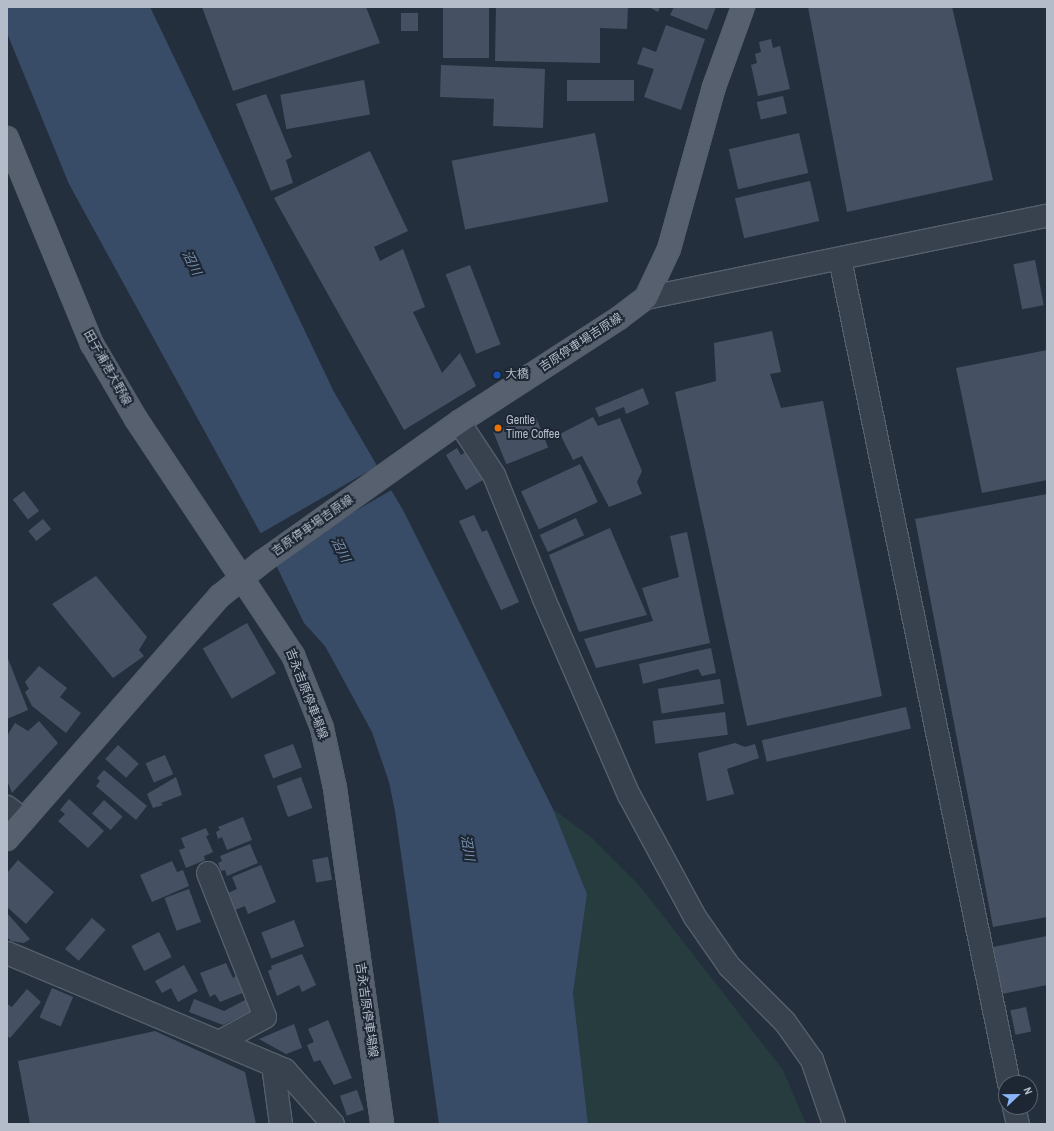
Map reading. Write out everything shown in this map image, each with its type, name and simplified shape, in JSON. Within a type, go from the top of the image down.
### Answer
[{"type":"main road","name":"吉原停車場吉原線","points":[[244,577],[262,562],[459,422],[620,318],[646,298],[668,249],[714,87],[743,7]]},
{"type":"main road","name":"田子浦港大野線","points":[[7,138],[92,344],[136,419],[244,577]]},
{"type":"main road","points":[[7,839],[15,814],[202,614],[244,577]]},
{"type":"main road","name":"吉永吉原停車場線","points":[[244,577],[293,655],[322,728],[335,788],[382,1124]]},
{"type":"street","points":[[646,298],[1047,216]]},
{"type":"street","points":[[840,259],[1008,1075]]},
{"type":"street","points":[[459,422],[494,475],[544,598],[629,794],[695,918],[729,966],[785,1022],[812,1060],[834,1124]]},
{"type":"street","points":[[208,873],[265,1016],[219,1042]]},
{"type":"street","points":[[7,953],[285,1070],[333,1124]]},
{"type":"street","points":[[274,1065],[281,1124]]},
{"type":"green space","points":[[553,809],[592,838],[639,885],[783,1070],[806,1124],[588,1124],[573,993],[587,894]]},
{"type":"water","name":"沼川","points":[[7,7],[150,7],[334,392],[404,512],[553,809],[587,894],[573,993],[588,1124],[439,1124],[395,811],[389,782],[372,732],[325,646],[304,623],[261,534],[69,184],[7,33]]},
{"type":"pier","points":[[379,465],[393,489],[272,559],[258,535]]},
{"type":"building","points":[[202,7],[366,7],[380,43],[233,91]]},
{"type":"building","points":[[443,7],[489,7],[489,58],[443,58]]},
{"type":"building","points":[[496,7],[628,7],[627,29],[600,28],[600,63],[495,61]]},
{"type":"building","points":[[649,7],[660,7],[658,12]]},
{"type":"building","points":[[674,7],[716,7],[707,30],[670,15]]},
{"type":"building","points":[[808,7],[952,7],[993,180],[847,212]]},
{"type":"building","points":[[401,13],[418,13],[418,31],[401,31]]},
{"type":"building","points":[[666,25],[705,39],[681,110],[644,97],[654,69],[637,64],[643,47],[656,52]]},
{"type":"building","points":[[771,39],[773,48],[780,46],[790,89],[758,96],[751,65],[757,63],[755,54],[761,52],[759,42]]},
{"type":"building","points":[[441,65],[545,69],[543,128],[493,126],[494,99],[440,97]]},
{"type":"building","points":[[364,80],[370,114],[286,129],[280,95]]},
{"type":"building","points":[[567,80],[634,80],[634,101],[567,101]]},
{"type":"building","points":[[266,94],[292,157],[286,160],[293,183],[271,191],[236,104]]},
{"type":"building","points":[[783,96],[787,114],[761,120],[757,102]]},
{"type":"building","points":[[595,133],[608,202],[465,230],[452,161]]},
{"type":"building","points":[[799,133],[808,173],[738,189],[729,149]]},
{"type":"building","points":[[370,151],[408,231],[374,247],[380,261],[403,249],[425,307],[413,312],[442,373],[460,353],[476,386],[404,430],[274,198]]},
{"type":"building","points":[[810,181],[819,221],[744,238],[735,198]]},
{"type":"building","points":[[1035,260],[1044,305],[1022,309],[1013,264]]},
{"type":"building","points":[[470,265],[500,344],[476,354],[446,274]]},
{"type":"building","points":[[772,331],[781,372],[770,374],[781,408],[823,401],[882,696],[747,726],[675,392],[716,381],[714,343]]},
{"type":"building","points":[[1047,350],[1047,480],[982,493],[956,368]]},
{"type":"building","points":[[643,388],[649,404],[626,414],[624,407],[599,417],[595,408]]},
{"type":"building","points":[[535,415],[548,447],[506,464],[493,432]]},
{"type":"building","points":[[593,417],[598,426],[620,418],[642,471],[637,482],[642,494],[609,507],[582,456],[573,460],[560,434]]},
{"type":"building","points":[[457,448],[461,455],[466,452],[483,480],[466,490],[446,455]]},
{"type":"building","points":[[580,464],[598,502],[539,530],[521,491]]},
{"type":"building","points":[[24,491],[39,511],[28,519],[13,499]]},
{"type":"building","points":[[1047,494],[1047,917],[993,927],[915,519]]},
{"type":"building","points":[[474,515],[482,532],[487,530],[519,602],[501,610],[459,521]]},
{"type":"building","points":[[576,518],[584,535],[548,552],[540,535]]},
{"type":"building","points":[[43,519],[51,529],[36,541],[28,531]]},
{"type":"building","points":[[610,528],[647,615],[579,632],[549,555]]},
{"type":"building","points":[[687,532],[710,643],[596,668],[584,639],[653,621],[642,588],[679,577],[670,536]]},
{"type":"building","points":[[96,576],[147,637],[139,650],[144,656],[113,678],[52,604]]},
{"type":"building","points":[[247,623],[276,673],[232,699],[203,648]]},
{"type":"building","points":[[711,648],[716,673],[702,676],[698,669],[643,684],[639,664]]},
{"type":"building","points":[[7,656],[28,710],[7,719]]},
{"type":"building","points":[[39,666],[67,688],[60,697],[81,713],[66,733],[32,706],[25,692],[29,689],[25,682]]},
{"type":"building","points":[[720,679],[724,704],[662,714],[658,689]]},
{"type":"building","points":[[906,707],[911,728],[767,762],[762,740]]},
{"type":"building","points":[[725,712],[728,735],[655,744],[653,721]]},
{"type":"building","points":[[39,721],[58,743],[12,793],[7,780],[7,736],[15,723],[28,731]]},
{"type":"building","points":[[735,743],[745,747],[755,744],[759,758],[727,769],[734,794],[707,801],[698,753]]},
{"type":"building","points":[[293,744],[302,767],[273,778],[264,755]]},
{"type":"building","points":[[118,745],[139,764],[126,778],[105,759]]},
{"type":"building","points":[[165,755],[173,774],[154,783],[146,763]]},
{"type":"building","points":[[104,770],[147,806],[136,820],[96,786],[100,781],[97,778]]},
{"type":"building","points":[[176,777],[182,795],[161,803],[163,805],[153,808],[147,794]]},
{"type":"building","points":[[301,777],[312,808],[288,817],[277,786]]},
{"type":"building","points":[[69,799],[104,831],[88,848],[58,821],[65,814],[60,810]]},
{"type":"building","points":[[104,800],[123,817],[111,830],[92,813]]},
{"type":"building","points":[[243,817],[252,840],[227,850],[222,837],[218,839],[216,832],[220,830],[218,827]]},
{"type":"building","points":[[206,828],[209,835],[206,836],[213,852],[204,856],[205,860],[186,868],[179,850],[185,848],[181,838]]},
{"type":"building","points":[[250,844],[258,863],[227,876],[225,870],[221,871],[218,863],[222,861],[220,856]]},
{"type":"building","points":[[328,857],[332,880],[316,882],[312,860]]},
{"type":"building","points":[[18,860],[54,892],[26,924],[7,907],[7,873]]},
{"type":"building","points":[[172,861],[177,872],[183,870],[189,886],[152,902],[140,875]]},
{"type":"building","points":[[261,865],[276,902],[248,914],[245,906],[235,910],[228,893],[237,889],[232,877]]},
{"type":"building","points":[[189,889],[201,922],[177,931],[165,898]]},
{"type":"building","points":[[7,913],[30,939],[24,943],[11,941],[7,937]]},
{"type":"building","points":[[92,918],[106,930],[79,961],[65,949]]},
{"type":"building","points":[[294,920],[304,946],[271,959],[261,933]]},
{"type":"building","points":[[159,932],[172,957],[144,971],[131,946]]},
{"type":"building","points":[[1047,936],[1047,985],[1002,994],[993,947]]},
{"type":"building","points":[[302,954],[316,985],[302,992],[299,985],[277,996],[268,971],[272,969],[271,966]]},
{"type":"building","points":[[226,963],[233,978],[237,975],[245,992],[220,1002],[215,994],[210,997],[200,973]]},
{"type":"building","points":[[184,965],[198,991],[178,1002],[171,988],[162,993],[155,981]]},
{"type":"building","points":[[52,988],[73,997],[61,1026],[39,1017]]},
{"type":"building","points":[[27,989],[41,1002],[10,1038],[7,1036],[7,1004],[12,1007]]},
{"type":"building","points":[[194,999],[224,1011],[247,999],[253,1010],[223,1025],[189,1012]]},
{"type":"building","points":[[1026,1007],[1031,1031],[1016,1035],[1010,1010]]},
{"type":"building","points":[[328,1020],[352,1078],[334,1085],[320,1060],[314,1062],[307,1045],[314,1042],[308,1029]]},
{"type":"building","points":[[294,1024],[302,1048],[286,1054],[259,1039]]},
{"type":"building","points":[[155,1031],[245,1072],[256,1124],[30,1124],[18,1061]]},
{"type":"building","points":[[357,1090],[364,1110],[347,1116],[340,1096]]},
{"type":"place","name":"大橋","points":[[497,375]]},
{"type":"place","name":"Gentle Time Coffee","points":[[498,428]]}]
